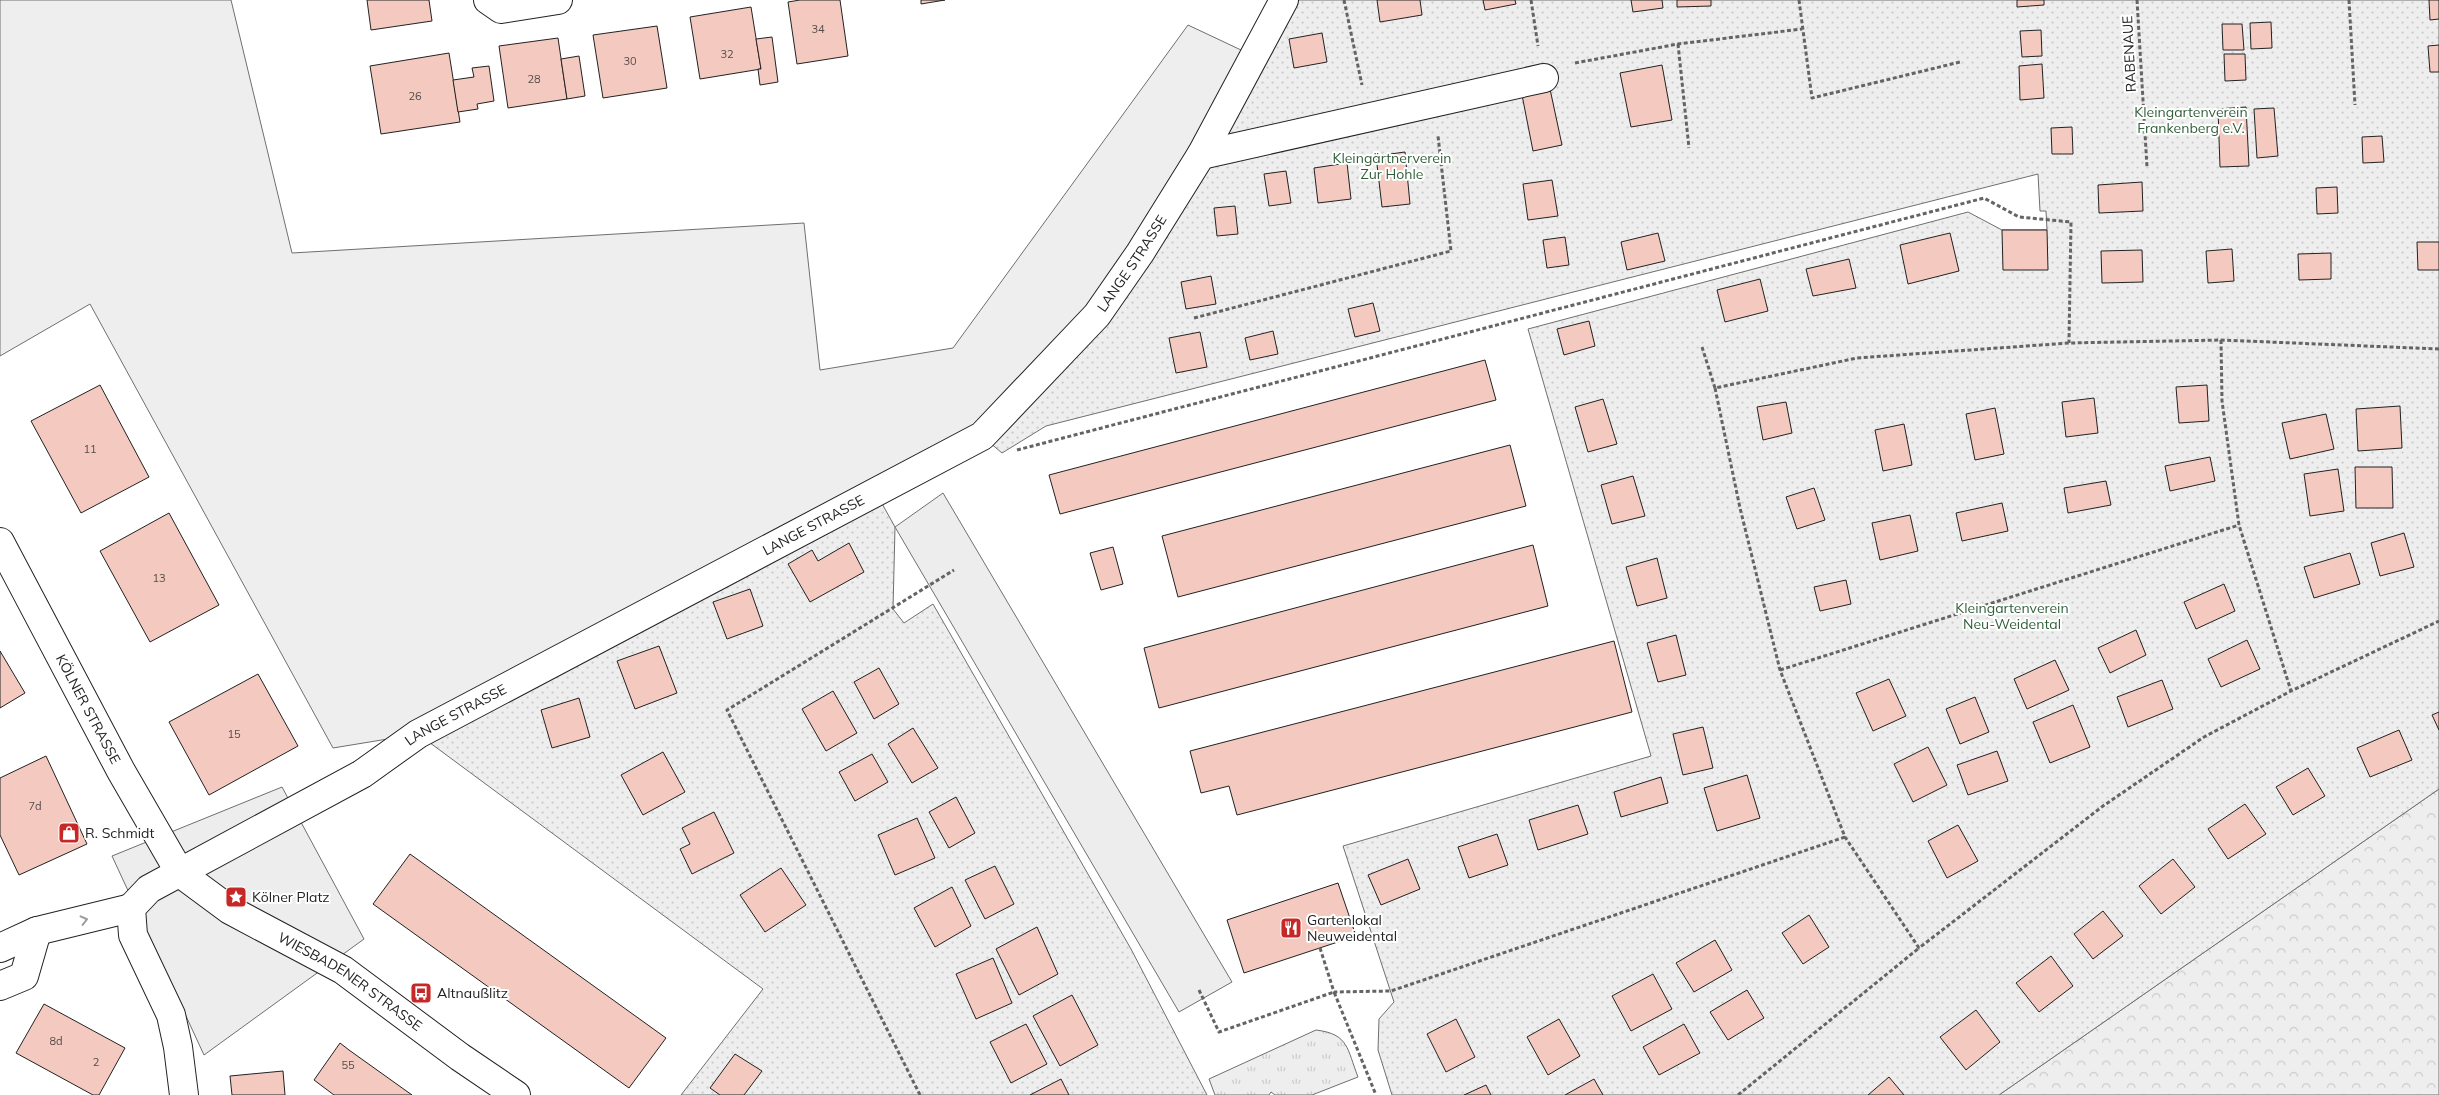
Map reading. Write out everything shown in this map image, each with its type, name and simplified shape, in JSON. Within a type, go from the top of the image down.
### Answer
[{"type":"street","points":[[488,0],[501,9],[558,0]]},
{"type":"street","name":"LANGE STRASSE","points":[[131,908],[149,889],[180,874],[362,774],[418,734],[982,436],[1097,315],[1140,252],[1201,154],[1284,0]]},
{"type":"street","points":[[1201,154],[1434,103],[1543,74]]},
{"type":"street","name":"KÖLNER STRASSE","points":[[0,542],[122,771],[180,874]]},
{"type":"street","name":"WIESBADENER STRASSE","points":[[180,874],[230,910],[343,970],[460,1057],[516,1095]]},
{"type":"street","points":[[0,948],[37,932],[131,908],[133,935],[171,1015],[178,1047],[184,1095]]},
{"type":"street","points":[[0,986],[24,976],[37,932]]},
{"type":"path","points":[[1344,0],[1369,117]]},
{"type":"path","points":[[1531,0],[1543,74],[1678,44],[1802,29]]},
{"type":"path","points":[[1799,0],[1812,98],[1960,62]]},
{"type":"path","name":"RABENAUE","points":[[2137,0],[2147,167]]},
{"type":"path","points":[[2349,0],[2355,105]]},
{"type":"path","points":[[1678,44],[1689,148]]},
{"type":"path","points":[[1194,318],[1451,251],[1434,103]]},
{"type":"path","points":[[1012,451],[1984,198],[2019,217],[2071,222],[2069,343]]},
{"type":"path","points":[[2221,340],[2222,401],[2239,525],[2290,691]]},
{"type":"path","points":[[1715,388],[1857,358],[2069,343],[2221,340],[2439,349]]},
{"type":"path","points":[[1702,347],[1715,388],[1740,508],[1780,670],[1845,837],[1919,948]]},
{"type":"path","points":[[1780,670],[2239,525]]},
{"type":"path","points":[[920,1095],[727,710],[954,570]]},
{"type":"path","points":[[1738,1095],[1919,948],[2103,806],[2204,737],[2290,691],[2439,621]]},
{"type":"path","points":[[1198,990],[1219,1032],[1334,992],[1391,991],[1845,837]]},
{"type":"path","points":[[1320,948],[1334,992],[1376,1095]]},
{"type":"green space","points":[[0,0],[231,0],[292,253],[804,223],[820,370],[953,348],[1188,25],[1241,50],[1252,59],[1140,253],[982,436],[418,734],[333,748],[90,304],[0,356]]},
{"type":"green space","name":"Kleingartenverein Neu-Weidental","points":[[1299,0],[2439,0],[2439,789],[1999,1095],[1392,1095],[1378,1050],[1379,1019],[1394,1002],[1343,846],[1651,756],[1528,329],[1968,212],[2002,230],[2047,230],[2046,211],[2040,211],[2038,174],[1046,426],[1002,453],[982,436],[1097,315],[1259,66]]},
{"type":"green space","points":[[875,491],[895,527],[893,609],[904,623],[933,604],[1131,949],[1207,1095],[681,1095],[763,989],[418,734]]},
{"type":"green space","points":[[2439,789],[2439,1095],[1999,1095]]},
{"type":"green space","points":[[1316,1030],[1327,1032],[1341,1039],[1349,1051],[1358,1077],[1312,1095],[1275,1095],[1271,1092],[1269,1095],[1215,1095],[1209,1079]]},
{"type":"shaded area","points":[[943,493],[1232,982],[1179,1012],[895,527]]},
{"type":"shaded area","name":"Kölner Platz","points":[[282,787],[364,939],[204,1055],[112,856]]},
{"type":"building","points":[[367,0],[429,0],[432,21],[371,30]]},
{"type":"building","points":[[800,0],[840,0],[848,56],[797,64],[788,2]]},
{"type":"building","points":[[921,0],[945,0],[921,4]]},
{"type":"building","points":[[1377,0],[1420,0],[1422,15],[1380,22]]},
{"type":"building","points":[[1483,0],[1515,0],[1516,4],[1485,10]]},
{"type":"building","points":[[1631,0],[1662,0],[1663,8],[1633,12]]},
{"type":"building","points":[[1677,0],[1711,0],[1711,6],[1677,7]]},
{"type":"building","points":[[2017,0],[2044,0],[2044,5],[2017,7]]},
{"type":"building","points":[[2429,0],[2439,0],[2439,19],[2430,20]]},
{"type":"building","points":[[751,7],[761,69],[700,79],[690,17]]},
{"type":"building","points":[[2271,22],[2272,48],[2251,49],[2250,23]]},
{"type":"building","points":[[2222,24],[2242,24],[2244,50],[2223,50]]},
{"type":"building","points":[[657,26],[667,88],[603,98],[593,35]]},
{"type":"building","points":[[2041,30],[2042,56],[2022,57],[2020,31]]},
{"type":"building","points":[[1322,33],[1327,62],[1294,68],[1289,39]]},
{"type":"building","points":[[772,37],[778,82],[760,85],[758,69],[761,69],[756,39]]},
{"type":"building","points":[[558,38],[567,99],[508,108],[499,46]]},
{"type":"building","points":[[2439,45],[2439,72],[2430,72],[2428,46]]},
{"type":"building","points":[[449,53],[460,122],[381,134],[370,66]]},
{"type":"building","points":[[2224,54],[2245,54],[2246,80],[2225,81]]},
{"type":"building","points":[[579,56],[585,96],[567,99],[561,59]]},
{"type":"building","points":[[2042,64],[2044,98],[2020,100],[2019,66]]},
{"type":"building","points":[[1662,65],[1672,120],[1631,127],[1620,73]]},
{"type":"building","points":[[489,66],[494,101],[477,104],[478,109],[458,112],[453,80],[474,77],[472,68]]},
{"type":"building","points":[[1550,89],[1562,145],[1533,151],[1522,95]]},
{"type":"building","points":[[2246,107],[2249,166],[2220,167],[2218,109]]},
{"type":"building","points":[[2274,108],[2278,156],[2257,158],[2254,109]]},
{"type":"building","points":[[2072,127],[2073,154],[2052,154],[2051,128]]},
{"type":"building","points":[[2382,136],[2384,162],[2363,163],[2362,137]]},
{"type":"building","points":[[1405,152],[1410,204],[1382,207],[1376,156]]},
{"type":"building","points":[[1347,163],[1351,199],[1318,203],[1314,168]]},
{"type":"building","points":[[1286,171],[1291,203],[1269,206],[1264,174]]},
{"type":"building","points":[[1552,180],[1558,216],[1528,220],[1523,184]]},
{"type":"building","points":[[2142,182],[2143,211],[2099,213],[2098,185]]},
{"type":"building","points":[[2337,187],[2338,213],[2317,214],[2316,188]]},
{"type":"building","points":[[1235,206],[1238,234],[1217,236],[1214,208]]},
{"type":"building","points":[[2002,230],[2047,230],[2048,270],[2003,270]]},
{"type":"building","points":[[1658,233],[1665,261],[1627,270],[1621,242]]},
{"type":"building","points":[[1950,233],[1959,271],[1908,284],[1900,245]]},
{"type":"building","points":[[1565,237],[1569,265],[1547,268],[1543,240]]},
{"type":"building","points":[[2417,242],[2439,242],[2439,270],[2418,270]]},
{"type":"building","points":[[2232,249],[2234,281],[2208,283],[2206,251]]},
{"type":"building","points":[[2142,250],[2143,282],[2102,283],[2101,251]]},
{"type":"building","points":[[2331,253],[2331,279],[2299,280],[2298,254]]},
{"type":"building","points":[[1849,259],[1856,288],[1813,296],[1806,269]]},
{"type":"building","points":[[1211,276],[1216,304],[1186,309],[1181,282]]},
{"type":"building","points":[[1760,279],[1768,311],[1725,322],[1717,290]]},
{"type":"building","points":[[1373,303],[1380,331],[1355,337],[1348,309]]},
{"type":"building","points":[[1589,321],[1595,346],[1564,355],[1557,329]]},
{"type":"building","points":[[1273,331],[1278,354],[1250,360],[1245,338]]},
{"type":"building","points":[[1200,332],[1207,367],[1176,373],[1169,338]]},
{"type":"building","points":[[1485,360],[1496,400],[1060,514],[1049,475]]},
{"type":"building","points":[[100,385],[149,477],[81,513],[31,421]]},
{"type":"building","points":[[2207,385],[2209,421],[2179,423],[2176,387]]},
{"type":"building","points":[[2094,398],[2098,433],[2066,437],[2062,402]]},
{"type":"building","points":[[1603,399],[1617,444],[1588,452],[1575,407]]},
{"type":"building","points":[[1786,402],[1792,433],[1763,440],[1757,407]]},
{"type":"building","points":[[2400,406],[2402,448],[2358,451],[2356,409]]},
{"type":"building","points":[[1995,408],[2004,454],[1975,460],[1966,414]]},
{"type":"building","points":[[2326,414],[2334,449],[2290,459],[2282,423]]},
{"type":"building","points":[[1904,424],[1912,465],[1883,471],[1875,430]]},
{"type":"building","points":[[1510,445],[1526,506],[1178,597],[1162,536]]},
{"type":"building","points":[[2210,457],[2215,481],[2170,491],[2165,466]]},
{"type":"building","points":[[2355,467],[2392,467],[2393,508],[2356,508]]},
{"type":"building","points":[[2338,469],[2344,511],[2310,516],[2304,474]]},
{"type":"building","points":[[1633,476],[1645,516],[1612,524],[1601,485]]},
{"type":"building","points":[[2106,481],[2111,505],[2068,513],[2064,488]]},
{"type":"building","points":[[1814,488],[1825,520],[1797,529],[1786,497]]},
{"type":"building","points":[[2002,503],[2008,531],[1962,541],[1956,513]]},
{"type":"building","points":[[169,513],[219,605],[150,642],[100,551]]},
{"type":"building","points":[[1910,515],[1918,551],[1880,560],[1872,523]]},
{"type":"building","points":[[2404,533],[2414,567],[2380,576],[2371,543]]},
{"type":"building","points":[[849,543],[864,572],[810,602],[788,564],[812,550],[818,561]]},
{"type":"building","points":[[1533,545],[1548,606],[1159,708],[1144,648]]},
{"type":"building","points":[[1113,547],[1123,584],[1101,590],[1090,553]]},
{"type":"building","points":[[2350,553],[2360,584],[2314,598],[2304,567]]},
{"type":"building","points":[[1657,558],[1667,598],[1637,606],[1626,567]]},
{"type":"building","points":[[1846,580],[1851,604],[1820,611],[1814,587]]},
{"type":"building","points":[[2224,584],[2235,611],[2196,629],[2184,602]]},
{"type":"building","points":[[750,589],[763,626],[727,639],[713,602]]},
{"type":"building","points":[[2136,630],[2146,655],[2110,673],[2098,648]]},
{"type":"building","points":[[1676,635],[1686,675],[1658,682],[1647,643]]},
{"type":"building","points":[[2247,640],[2260,669],[2221,687],[2208,659]]},
{"type":"building","points":[[1614,641],[1632,712],[1237,815],[1229,786],[1201,793],[1190,751]]},
{"type":"building","points":[[659,646],[677,693],[635,709],[617,661]]},
{"type":"building","points":[[0,651],[25,693],[0,708]]},
{"type":"building","points":[[2055,660],[2069,690],[2027,709],[2014,679]]},
{"type":"building","points":[[879,668],[899,704],[874,719],[854,682]]},
{"type":"building","points":[[258,674],[298,746],[209,795],[169,722]]},
{"type":"building","points":[[1889,679],[1906,716],[1873,731],[1856,693]]},
{"type":"building","points":[[2162,680],[2173,709],[2128,727],[2117,697]]},
{"type":"building","points":[[833,691],[857,733],[826,751],[802,709]]},
{"type":"building","points":[[1975,697],[1989,732],[1960,744],[1946,709]]},
{"type":"building","points":[[579,698],[590,737],[552,748],[541,710]]},
{"type":"building","points":[[2073,705],[2090,747],[2050,763],[2033,722]]},
{"type":"building","points":[[2439,712],[2439,730],[2432,715]]},
{"type":"building","points":[[1703,727],[1713,768],[1683,775],[1673,734]]},
{"type":"building","points":[[913,728],[938,768],[912,783],[888,744]]},
{"type":"building","points":[[2399,730],[2412,760],[2370,777],[2357,748]]},
{"type":"building","points":[[1928,747],[1947,785],[1913,802],[1894,764]]},
{"type":"building","points":[[1997,751],[2008,781],[1968,795],[1957,765]]},
{"type":"building","points":[[663,752],[685,792],[643,815],[621,775]]},
{"type":"building","points":[[872,754],[888,782],[855,801],[839,772]]},
{"type":"building","points":[[46,756],[87,844],[19,875],[0,835],[0,778]]},
{"type":"building","points":[[2308,768],[2325,796],[2293,815],[2276,787]]},
{"type":"building","points":[[1747,775],[1760,818],[1717,831],[1704,788]]},
{"type":"building","points":[[1661,777],[1668,803],[1621,817],[1614,792]]},
{"type":"building","points":[[956,797],[975,833],[949,848],[929,812]]},
{"type":"building","points":[[2245,804],[2266,834],[2228,859],[2208,829]]},
{"type":"building","points":[[1578,805],[1588,834],[1538,850],[1529,820]]},
{"type":"building","points":[[714,812],[734,853],[692,874],[680,849],[690,844],[682,828]]},
{"type":"building","points":[[917,818],[935,858],[895,875],[878,835]]},
{"type":"building","points":[[1958,825],[1978,861],[1947,878],[1928,841]]},
{"type":"building","points":[[1497,834],[1508,865],[1469,878],[1458,847]]},
{"type":"building","points":[[410,854],[666,1038],[629,1088],[373,904]]},
{"type":"building","points":[[1408,859],[1420,889],[1381,905],[1368,875]]},
{"type":"building","points":[[2173,859],[2195,887],[2161,914],[2139,886]]},
{"type":"building","points":[[995,866],[1014,904],[985,919],[965,880]]},
{"type":"building","points":[[781,868],[806,905],[765,932],[740,895]]},
{"type":"building","name":"Gartenlokal Neuweidental","points":[[1338,883],[1356,936],[1244,973],[1227,920]]},
{"type":"building","points":[[952,887],[971,926],[935,947],[914,908]]},
{"type":"building","points":[[2103,911],[2123,936],[2093,959],[2074,934]]},
{"type":"building","points":[[1809,915],[1829,947],[1803,964],[1782,933]]},
{"type":"building","points":[[1037,927],[1058,974],[1019,995],[996,949]]},
{"type":"building","points":[[1715,940],[1732,970],[1694,992],[1676,963]]},
{"type":"building","points":[[2051,956],[2073,986],[2039,1012],[2016,983]]},
{"type":"building","points":[[993,958],[1012,1003],[976,1019],[956,974]]},
{"type":"building","points":[[1653,974],[1672,1009],[1631,1031],[1612,996]]},
{"type":"building","points":[[1747,990],[1764,1018],[1728,1040],[1710,1012]]},
{"type":"building","points":[[1072,995],[1098,1045],[1060,1066],[1033,1016]]},
{"type":"building","points":[[44,1004],[125,1048],[99,1095],[93,1095],[16,1053]]},
{"type":"building","points":[[1976,1010],[2000,1042],[1966,1070],[1940,1037]]},
{"type":"building","points":[[1456,1019],[1475,1057],[1446,1072],[1427,1034]]},
{"type":"building","points":[[1559,1019],[1580,1056],[1548,1075],[1527,1037]]},
{"type":"building","points":[[1026,1024],[1047,1064],[1011,1083],[990,1042]]},
{"type":"building","points":[[1684,1024],[1700,1053],[1659,1075],[1643,1047]]},
{"type":"building","points":[[340,1043],[412,1095],[334,1095],[314,1080]]},
{"type":"building","points":[[735,1054],[762,1071],[744,1095],[720,1095],[710,1088]]},
{"type":"building","points":[[283,1071],[285,1095],[232,1095],[230,1076]]},
{"type":"building","points":[[1889,1077],[1904,1095],[1868,1095]]},
{"type":"building","points":[[1061,1079],[1069,1095],[1030,1095]]},
{"type":"building","points":[[1594,1079],[1603,1095],[1565,1095]]},
{"type":"building","points":[[1486,1085],[1491,1095],[1464,1095]]},
{"type":"place","name":"R. Schmidt","points":[[69,833]]},
{"type":"place","name":"Kölner Platz","points":[[236,897]]},
{"type":"place","name":"Gartenlokal Neuweidental","points":[[1291,928]]},
{"type":"place","name":"Altnaußlitz","points":[[421,993]]},
{"type":"park label","name":"Kleingartenverein Frankenberg e.V.","points":[[2191,120]]},
{"type":"park label","name":"Kleingärtnerverein Zur Hohle","points":[[1392,166]]}]
